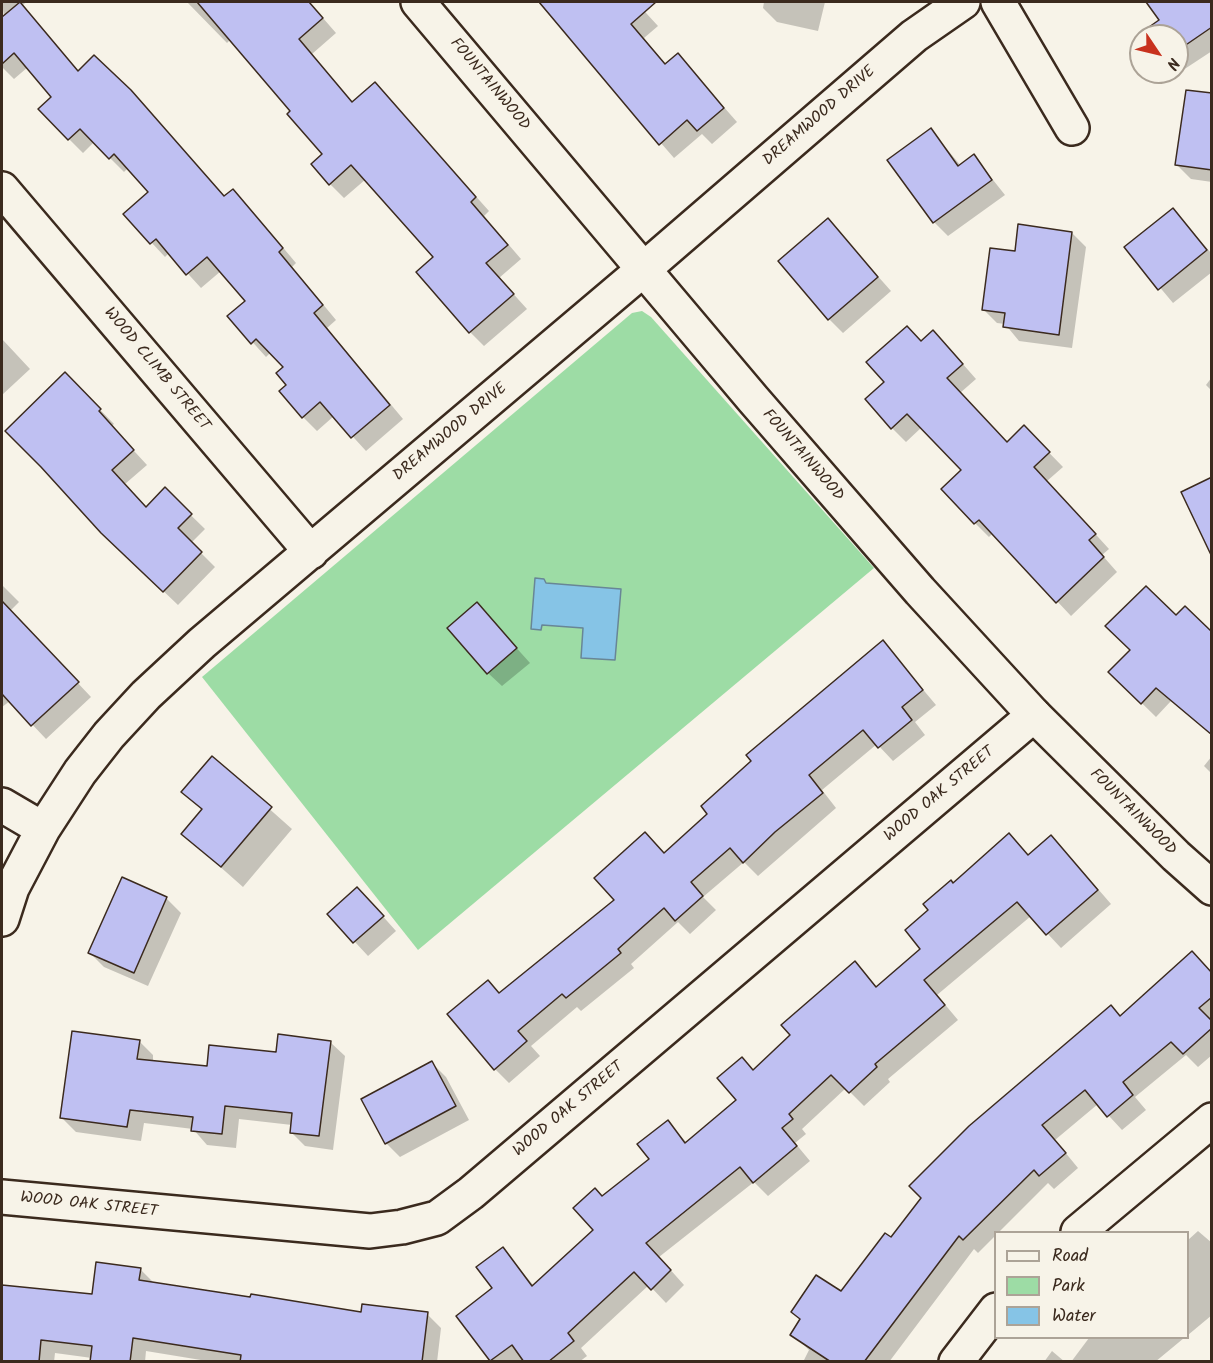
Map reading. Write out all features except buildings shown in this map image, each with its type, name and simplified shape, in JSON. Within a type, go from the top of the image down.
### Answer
[{"type":"street","name":"FOUNTAINWOOD","points":[[418,2],[760,408],[1034,715],[1176,856],[1212,888]]},
{"type":"street","name":"DREAMWOOD DRIVE","points":[[2,919],[12,888],[43,829],[88,763],[146,695],[202,643],[644,269],[914,36],[963,2]]},
{"type":"street","points":[[998,2],[1072,128]]},
{"type":"street","name":"WOOD CLIMB STREET","points":[[2,189],[311,552]]},
{"type":"street","name":"WOOD OAK STREET","points":[[2,1197],[370,1231],[402,1227],[437,1218],[471,1193],[1034,715]]},
{"type":"street","points":[[2,805],[43,829]]},
{"type":"street","points":[[1080,1231],[1212,1120]]},
{"type":"street","points":[[956,1362],[994,1313]]},
{"type":"green space","points":[[642,311],[651,317],[874,568],[418,950],[202,677],[632,313]]},
{"type":"water","points":[[535,578],[544,579],[546,583],[621,589],[615,660],[581,658],[583,628],[542,625],[541,630],[531,629]]}]
